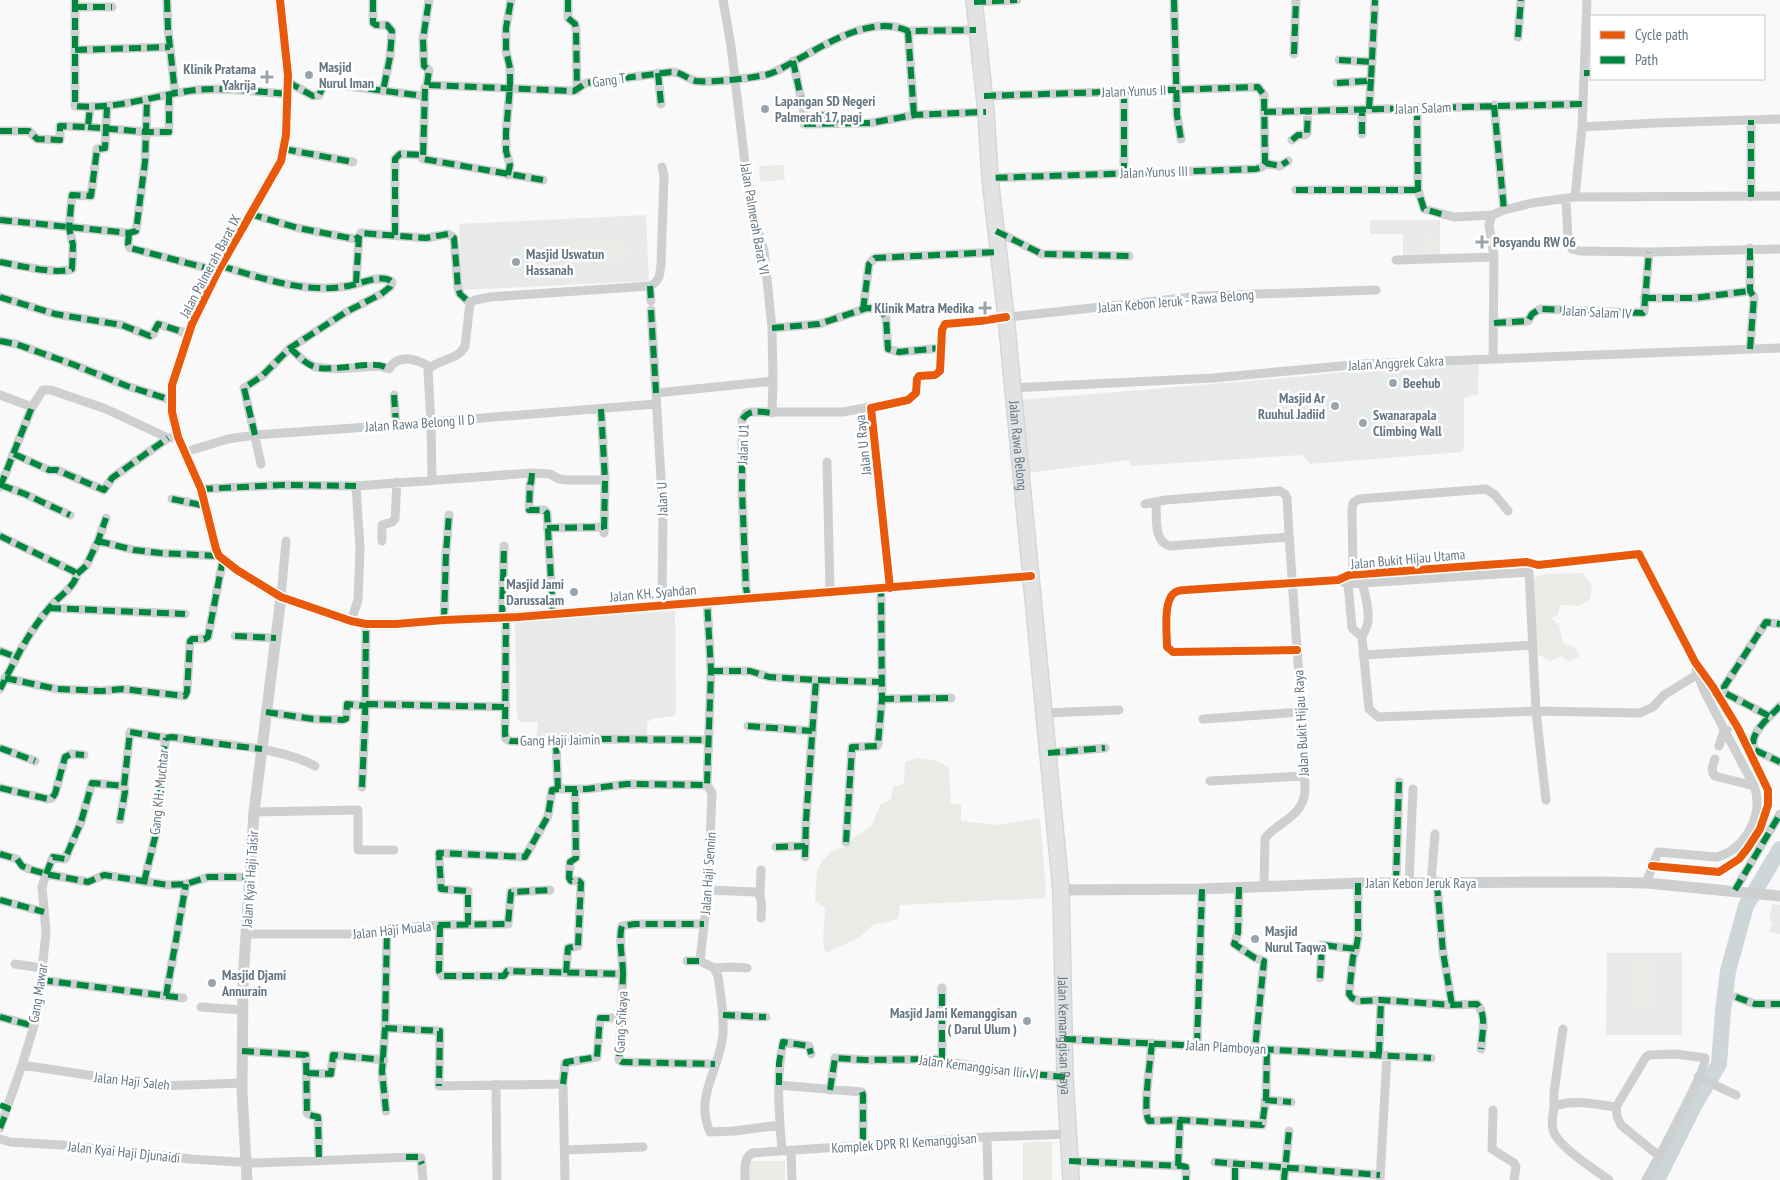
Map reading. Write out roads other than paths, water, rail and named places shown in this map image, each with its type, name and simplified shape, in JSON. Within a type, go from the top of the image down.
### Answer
[{"type":"main road","name":"Jalan Rawa Belong","points":[[974,1],[1061,890]]},
{"type":"main road","name":"Jalan Kemanggisan Raya","points":[[1061,890],[1065,1077],[1071,1180]]},
{"type":"street","points":[[0,131],[29,131],[37,139],[60,143],[60,126],[169,132],[172,94],[167,0]]},
{"type":"street","name":"Jalan Palmerah Barat IX","points":[[221,557],[216,549],[201,489],[185,452],[173,437],[172,385],[189,334],[219,269],[281,161],[284,149],[288,88],[280,0]]},
{"type":"street","points":[[373,0],[374,24],[387,25],[392,31],[390,57],[383,91]]},
{"type":"street","points":[[429,0],[422,39],[424,66],[430,70],[427,85],[424,88],[423,159],[543,180]]},
{"type":"street","points":[[508,175],[510,164],[506,151],[506,132],[510,87],[509,62],[506,51],[506,28],[511,0]]},
{"type":"street","points":[[568,0],[568,18],[576,24],[577,90]]},
{"type":"street","name":"Jalan Palmerah Barat VI","points":[[723,0],[754,217],[764,252],[772,328],[773,381]]},
{"type":"street","points":[[974,1],[1017,0]]},
{"type":"street","points":[[1174,0],[1177,115],[1181,139]]},
{"type":"street","points":[[1294,54],[1296,0]]},
{"type":"street","points":[[1362,134],[1371,79],[1375,0]]},
{"type":"street","points":[[1518,37],[1521,0]]},
{"type":"street","points":[[1587,0],[1588,73],[1582,104],[1582,127],[1570,198],[1568,241],[1572,249],[1579,251],[1649,252],[1750,248],[1780,249]]},
{"type":"street","points":[[112,7],[75,4],[75,106],[107,106],[198,90],[288,88],[313,96],[319,95],[323,87],[331,84],[424,96]]},
{"type":"street","name":"Gang T","points":[[427,85],[577,90],[586,82],[678,72],[697,81],[735,82],[770,74],[845,34],[876,26],[898,27],[908,31],[976,30]]},
{"type":"street","points":[[908,31],[914,115]]},
{"type":"street","points":[[75,50],[170,47]]},
{"type":"street","points":[[1339,60],[1372,62]]},
{"type":"street","points":[[793,62],[805,117],[831,114],[837,124]]},
{"type":"street","points":[[658,73],[661,104]]},
{"type":"street","points":[[1337,83],[1371,79]]},
{"type":"street","name":"Jalan Yunus II","points":[[984,96],[1258,87],[1264,94],[1264,112]]},
{"type":"street","points":[[1124,91],[1124,173]]},
{"type":"street","points":[[0,220],[129,233],[136,231],[142,190],[147,100]]},
{"type":"street","name":"Jalan Salam","points":[[1264,112],[1582,104]]},
{"type":"street","points":[[1494,105],[1504,210]]},
{"type":"street","points":[[0,262],[34,268],[71,270],[74,245],[69,228],[72,195],[91,196],[97,149],[105,148],[107,106]]},
{"type":"street","points":[[88,127],[90,107]]},
{"type":"street","points":[[1417,108],[1418,190],[1424,209],[1454,217],[1492,215],[1532,203],[1570,198],[1780,196]]},
{"type":"street","points":[[1292,140],[1298,135],[1307,134],[1308,111]]},
{"type":"street","points":[[804,124],[870,123],[914,115],[986,112]]},
{"type":"street","points":[[1264,112],[1265,163]]},
{"type":"street","points":[[1582,127],[1780,119]]},
{"type":"street","points":[[1751,120],[1751,197]]},
{"type":"street","points":[[284,149],[353,162]]},
{"type":"street","points":[[395,235],[396,156],[400,154],[422,155]]},
{"type":"street","name":"Jalan Yunus III","points":[[990,178],[1256,169],[1262,167],[1265,163],[1280,166],[1288,160]]},
{"type":"street","points":[[470,303],[490,297],[650,286],[655,283],[660,275],[664,176],[662,167]]},
{"type":"street","points":[[1296,190],[1418,190]]},
{"type":"street","points":[[250,214],[298,228],[355,239],[359,238]]},
{"type":"street","points":[[1492,215],[1489,225],[1494,257],[1493,359]]},
{"type":"street","points":[[996,230],[1042,254],[1129,256]]},
{"type":"street","points":[[356,284],[359,238],[363,232],[426,238],[448,234],[454,236],[458,288],[460,294],[470,303]]},
{"type":"street","points":[[129,233],[128,244],[132,249],[289,285],[319,288],[348,286],[385,278],[391,280],[392,282],[386,290],[346,312],[290,348],[267,372],[244,388],[261,464]]},
{"type":"street","points":[[1750,248],[1750,291],[1754,297],[1750,349]]},
{"type":"street","points":[[863,310],[869,264],[875,258],[998,252]]},
{"type":"street","name":"Jalan Salam IV","points":[[1494,323],[1528,321],[1532,314],[1540,309],[1640,314],[1644,312],[1649,252]]},
{"type":"street","points":[[1396,260],[1494,257]]},
{"type":"street","name":"Jalan U","points":[[650,286],[663,513],[662,605]]},
{"type":"street","name":"Jalan Kebon Jeruk - Rawa Belong","points":[[1006,317],[1201,296],[1376,290]]},
{"type":"street","points":[[1644,298],[1694,298],[1750,291]]},
{"type":"street","points":[[0,298],[55,314],[122,325],[150,336],[158,324],[189,334]]},
{"type":"street","points":[[432,480],[432,422],[428,374],[434,364],[455,356],[463,350],[470,303]]},
{"type":"street","points":[[772,328],[819,324],[867,308],[881,309],[886,318],[888,349],[899,352],[941,348]]},
{"type":"street","name":"Jalan U Raya","points":[[846,842],[852,747],[877,746],[882,699],[886,588],[870,408],[908,400],[916,393],[916,383],[919,376],[935,375],[940,371],[943,326],[945,324],[1006,317]]},
{"type":"street","points":[[0,341],[26,348],[127,386],[171,400]]},
{"type":"street","points":[[290,348],[309,365],[323,369],[380,366],[389,369],[393,363],[402,359],[420,362],[430,368]]},
{"type":"street","name":"Jalan Anggrek Cakra","points":[[1012,388],[1214,378],[1362,364],[1780,348]]},
{"type":"street","points":[[656,393],[773,381],[772,413]]},
{"type":"street","points":[[70,515],[25,494],[0,486],[32,407],[41,391],[51,390],[106,409],[173,437]]},
{"type":"street","points":[[0,395],[32,407]]},
{"type":"street","points":[[394,395],[396,426]]},
{"type":"street","name":"Jalan Rawa Belong II D","points":[[185,452],[228,439],[255,434],[396,426],[656,404]]},
{"type":"street","name":"Jalan U1","points":[[748,599],[742,491],[742,420],[750,412],[844,412],[870,408]]},
{"type":"street","points":[[547,528],[604,530],[606,480],[601,409]]},
{"type":"street","points":[[14,454],[49,470],[57,470],[104,490],[112,478],[173,437]]},
{"type":"street","points":[[827,462],[830,592]]},
{"type":"street","points":[[201,489],[283,485],[356,486],[532,473],[550,474],[559,479],[568,480],[606,480]]},
{"type":"street","points":[[532,473],[529,510],[544,510],[547,513],[553,614]]},
{"type":"street","points":[[382,541],[382,525],[395,519],[397,482]]},
{"type":"street","points":[[351,622],[358,600],[360,548],[356,486]]},
{"type":"street","points":[[1362,637],[1352,628],[1353,503],[1359,498],[1486,488],[1491,491],[1508,511]]},
{"type":"street","name":"Jalan Bukit Hijau Raya","points":[[1156,502],[1280,491],[1285,494],[1302,712],[1304,799],[1300,808],[1265,838],[1264,886]]},
{"type":"street","points":[[172,499],[206,506]]},
{"type":"street","points":[[1146,504],[1156,502],[1158,537],[1164,544],[1170,546],[1289,538]]},
{"type":"street","points":[[444,620],[449,515]]},
{"type":"street","points":[[0,689],[26,638],[49,608],[74,583],[77,574],[86,566],[106,518]]},
{"type":"street","points":[[0,536],[77,574]]},
{"type":"street","points":[[98,541],[134,550],[221,557],[237,570],[281,597],[286,541]]},
{"type":"street","name":"Gang Haji Jaimin","points":[[504,546],[506,739],[511,741],[556,742],[604,739],[707,740]]},
{"type":"street","points":[[1546,800],[1536,711],[1528,567],[1639,554],[1700,672],[1724,731],[1754,786],[1758,802],[1757,812],[1747,833],[1740,844],[1732,850],[1716,857],[1658,852],[1646,883]]},
{"type":"street","points":[[5,678],[57,689],[102,691],[122,689],[185,696],[187,692],[190,641],[192,639],[208,637],[221,557]]},
{"type":"street","name":"Jalan Bukit Hijau Utama","points":[[1352,576],[1363,584],[1528,567]]},
{"type":"street","name":"Jalan Bukit Hijau Utama","points":[[1297,650],[1173,652],[1167,647],[1167,608],[1169,598],[1175,592],[1185,590],[1291,584],[1338,580],[1352,576],[1528,567]]},
{"type":"street","name":"Jalan KH. Syahdan","points":[[281,597],[351,622],[396,624],[553,614],[1031,576]]},
{"type":"street","points":[[1352,576],[1363,584],[1368,620],[1362,637],[1369,709],[1378,717],[1536,711],[1645,712],[1653,707],[1664,695],[1700,672]]},
{"type":"street","name":"Jalan Kyai Haji Taisir","points":[[247,1180],[242,1083],[242,1010],[246,934],[254,812],[281,597]]},
{"type":"street","name":"Jalan Haji Sennin","points":[[700,961],[708,890],[712,793],[707,785],[707,740],[711,671],[707,602]]},
{"type":"street","points":[[49,608],[185,614]]},
{"type":"street","points":[[1769,716],[1725,692],[1724,686],[1766,622],[1780,624]]},
{"type":"street","points":[[362,787],[366,705],[366,624]]},
{"type":"street","points":[[235,636],[276,638]]},
{"type":"street","points":[[1363,655],[1533,645]]},
{"type":"street","points":[[0,651],[16,657]]},
{"type":"street","points":[[711,671],[750,671],[769,677],[882,682]]},
{"type":"street","points":[[1700,672],[1738,728],[1768,790],[1768,805],[1760,829],[1748,849],[1739,859],[1719,872],[1713,889]]},
{"type":"street","points":[[805,857],[816,680]]},
{"type":"street","points":[[882,699],[952,698]]},
{"type":"street","points":[[266,712],[313,719],[342,720],[346,719],[348,704],[506,707]]},
{"type":"street","points":[[1780,706],[1769,716],[1755,736],[1753,746],[1755,750],[1780,762]]},
{"type":"street","points":[[1044,713],[1118,710]]},
{"type":"street","points":[[1203,719],[1302,712]]},
{"type":"street","points":[[748,726],[812,731]]},
{"type":"street","points":[[1724,731],[1738,728]]},
{"type":"street","points":[[1719,746],[1724,731]]},
{"type":"street","points":[[120,820],[125,792],[130,732],[166,738]]},
{"type":"street","name":"Gang KH. Muchtar","points":[[144,882],[159,821],[162,760],[166,738],[172,737],[262,748]]},
{"type":"street","points":[[556,742],[558,789]]},
{"type":"street","points":[[0,748],[35,761]]},
{"type":"street","points":[[262,748],[303,760],[315,766]]},
{"type":"street","points":[[1048,753],[1105,748]]},
{"type":"street","points":[[0,788],[50,799],[55,794],[64,757],[71,754],[84,755]]},
{"type":"street","points":[[1715,759],[1712,772],[1715,776],[1754,786]]},
{"type":"street","points":[[1210,781],[1304,776]]},
{"type":"street","points":[[1396,883],[1399,782]]},
{"type":"street","points":[[46,874],[54,857],[65,860],[81,822],[92,783],[124,786]]},
{"type":"street","points":[[468,926],[468,892],[441,889],[439,853],[525,857],[548,816],[552,790],[575,790],[627,784],[707,785]]},
{"type":"street","points":[[1409,883],[1413,789]]},
{"type":"street","points":[[566,973],[568,948],[578,946],[581,883],[580,881],[571,881],[569,878],[570,862],[576,858],[575,790]]},
{"type":"street","points":[[254,812],[359,810],[358,850],[394,850]]},
{"type":"street","points":[[1741,891],[1780,814]]},
{"type":"street","points":[[1436,834],[1434,883],[1452,1005]]},
{"type":"street","points":[[776,847],[805,846]]},
{"type":"street","points":[[0,854],[17,859],[24,867],[46,874],[88,882],[104,875],[164,885],[186,884],[208,877],[250,877]]},
{"type":"street","points":[[1652,866],[1719,872]]},
{"type":"street","points":[[761,870],[761,918]]},
{"type":"street","name":"Gang Mawar","points":[[0,1128],[4,1106],[22,1066],[34,1026],[46,932],[42,891],[46,874]]},
{"type":"street","points":[[1358,883],[1356,949],[1353,957],[1349,994],[1352,998],[1359,1001],[1381,1000],[1452,1005],[1477,1004],[1482,1009],[1483,1018],[1481,1049]]},
{"type":"street","name":"Jalan Kebon Jeruk Raya","points":[[1061,890],[1202,889],[1358,883],[1646,883],[1780,896]]},
{"type":"street","points":[[166,996],[186,884]]},
{"type":"street","points":[[1239,887],[1238,933],[1234,944],[1255,958],[1264,961],[1255,1049]]},
{"type":"street","points":[[1196,1046],[1202,889]]},
{"type":"street","name":"Jalan Haji Muala","points":[[246,934],[369,934],[387,929],[440,925],[508,924],[511,892],[550,890]]},
{"type":"street","points":[[708,890],[756,892],[760,895]]},
{"type":"street","points":[[0,900],[44,912]]},
{"type":"street","points":[[623,974],[620,934],[622,926],[635,924],[704,924]]},
{"type":"street","name":"Gang Srikaya","points":[[440,925],[439,971],[442,976],[504,976],[507,971],[623,974],[619,1060],[622,1062],[715,1064]]},
{"type":"street","points":[[386,1111],[382,1072],[384,1060],[387,929]]},
{"type":"street","points":[[1320,978],[1322,945],[1356,949]]},
{"type":"street","points":[[687,961],[700,961],[714,968],[747,968]]},
{"type":"street","points":[[16,964],[42,968]]},
{"type":"street","points":[[714,968],[718,976],[723,1015],[722,1036],[705,1096],[704,1116],[710,1132],[734,1132],[780,1125]]},
{"type":"street","points":[[41,980],[184,998]]},
{"type":"street","points":[[942,988],[942,1060]]},
{"type":"street","points":[[1736,997],[1755,1004],[1780,1004]]},
{"type":"street","points":[[1215,1162],[1285,1167],[1380,1178],[1383,1055],[1381,1000]]},
{"type":"street","points":[[201,1007],[242,1010]]},
{"type":"street","points":[[723,1015],[766,1017]]},
{"type":"street","points":[[0,1017],[34,1026]]},
{"type":"street","points":[[565,1180],[563,1084],[566,1062],[597,1057],[600,1018],[620,1018]]},
{"type":"street","points":[[385,1028],[440,1031],[439,1086],[563,1084]]},
{"type":"street","points":[[1563,1030],[1554,1092],[1552,1120],[1554,1132],[1561,1144],[1609,1180]]},
{"type":"street","name":"Jalan Plamboyan","points":[[1064,1038],[1431,1058]]},
{"type":"street","points":[[792,1180],[780,1125],[779,1064],[783,1042],[809,1046],[811,1054]]},
{"type":"street","points":[[1152,1043],[1147,1096],[1147,1118],[1149,1120],[1262,1125],[1266,1100],[1267,1049]]},
{"type":"street","points":[[242,1051],[305,1054],[307,1056],[307,1113],[310,1116],[318,1117],[319,1161]]},
{"type":"street","points":[[1646,1180],[1659,1156],[1701,1078],[1706,1062],[1705,1058],[1676,1054],[1649,1055],[1616,1107],[1621,1125],[1659,1156]]},
{"type":"street","points":[[307,1073],[331,1074],[333,1055],[384,1060]]},
{"type":"street","name":"Jalan Kemanggisan Ilir VI","points":[[830,1090],[835,1058],[942,1060],[1000,1071],[1065,1077]]},
{"type":"street","name":"Jalan Haji Saleh","points":[[22,1066],[160,1086],[242,1083]]},
{"type":"street","points":[[1701,1078],[1736,1095]]},
{"type":"street","points":[[496,1084],[498,1180]]},
{"type":"street","points":[[779,1084],[862,1092],[864,1115],[863,1146]]},
{"type":"street","points":[[1266,1100],[1291,1102]]},
{"type":"street","points":[[1554,1107],[1570,1103],[1616,1107]]},
{"type":"street","points":[[1493,1110],[1492,1149],[1514,1163],[1516,1167],[1514,1180]]},
{"type":"street","points":[[1178,1166],[1180,1120]]},
{"type":"street","points":[[1284,1180],[1289,1131]]},
{"type":"street","name":"Komplek DPR RI Kemanggisan","points":[[745,1180],[745,1162],[752,1153],[987,1137],[1068,1134]]},
{"type":"street","points":[[987,1137],[988,1180]]},
{"type":"street","name":"Jalan Kyai Haji Djunaidi","points":[[0,1140],[92,1147],[191,1159],[247,1163],[419,1157],[422,1164],[423,1180]]},
{"type":"street","points":[[565,1150],[643,1147]]},
{"type":"street","points":[[1069,1161],[1186,1167],[1186,1180]]},
{"type":"street","points":[[1235,1163],[1235,1180]]},
{"type":"waterway","points":[[1657,1180],[1695,1104],[1719,1064],[1728,971],[1746,906],[1780,849]]},
{"type":"place","name":"Masjid Nurul Iman","points":[[309,75]]},
{"type":"place","name":"Klinik Pratama Yakrija","points":[[267,77]]},
{"type":"place","name":"Lapangan SD Negeri Palmerah 17 pagi","points":[[765,109]]},
{"type":"place","name":"Posyandu RW 06","points":[[1482,242]]},
{"type":"place","name":"Masjid Uswatun Hassanah","points":[[516,262]]},
{"type":"place","name":"Klinik Matra Medika","points":[[985,308]]},
{"type":"place","name":"Beehub","points":[[1393,383]]},
{"type":"place","name":"Masjid Ar Ruuhul Jadiid","points":[[1335,406]]},
{"type":"place","name":"Swanarapala Climbing Wall","points":[[1363,423]]},
{"type":"place","name":"Masjid Jami Darussalam","points":[[574,592]]},
{"type":"place","name":"Masjid Nurul Taqwa","points":[[1255,939]]},
{"type":"place","name":"Masjid Djami Annurain","points":[[212,983]]},
{"type":"place","name":"Masjid Jami Kemanggisan ( Darul Ulum )","points":[[1027,1021]]}]
